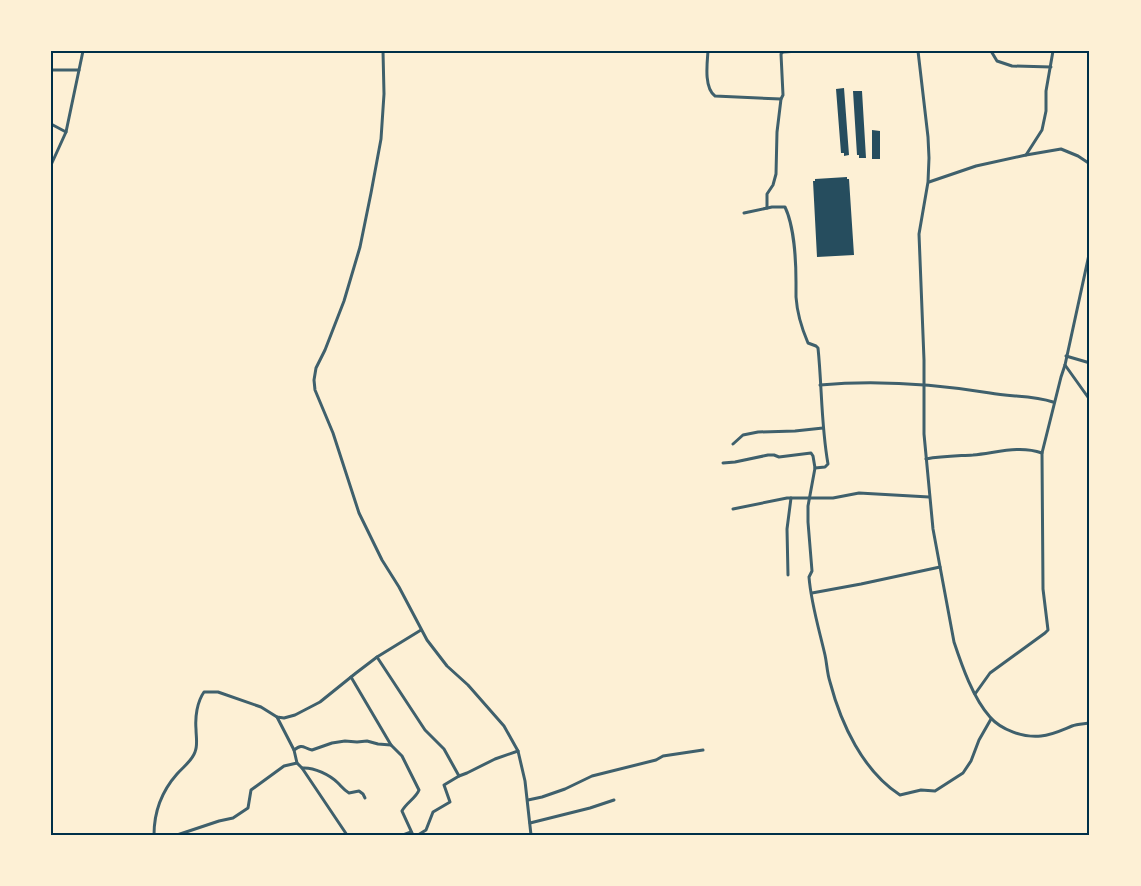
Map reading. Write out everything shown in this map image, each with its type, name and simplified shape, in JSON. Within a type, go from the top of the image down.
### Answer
[{"type":"street","points":[[51,165],[66,132],[83,51]]},
{"type":"street","points":[[383,51],[384,94],[381,139],[360,247],[344,301],[316,368],[315,390],[333,434],[359,513],[421,630],[447,666],[468,685],[504,726],[518,751],[528,800],[531,835]]},
{"type":"street","points":[[708,51],[708,86],[715,96],[781,99]]},
{"type":"street","points":[[767,208],[767,194],[776,174],[777,132],[783,95],[781,54],[799,51]]},
{"type":"street","points":[[918,51],[928,137],[928,182],[919,234],[924,360],[924,434],[933,529],[954,642],[975,694],[991,718],[1013,732],[1042,736],[1074,725],[1090,723]]},
{"type":"street","points":[[991,51],[997,61],[1012,66],[1051,67]]},
{"type":"street","points":[[1026,155],[1042,130],[1053,51]]},
{"type":"street","points":[[51,70],[79,70]]},
{"type":"street","points":[[51,124],[66,132]]},
{"type":"street","points":[[928,182],[976,166],[1061,149],[1090,164]]},
{"type":"street","points":[[744,213],[783,206],[787,212],[794,242],[796,297],[806,340],[818,348],[823,428],[828,464],[825,467],[815,468]]},
{"type":"street","points":[[975,694],[990,673],[1048,630],[1043,589],[1042,453],[1065,365],[1090,250]]},
{"type":"street","points":[[1066,356],[1090,363]]},
{"type":"street","points":[[1065,365],[1090,400]]},
{"type":"street","points":[[820,385],[900,383],[1054,402]]},
{"type":"street","points":[[733,444],[743,435],[758,432],[823,428]]},
{"type":"street","points":[[926,459],[1007,450],[1042,453]]},
{"type":"street","points":[[723,462],[735,462],[768,455],[779,458],[810,453],[813,456],[815,468],[809,498],[808,522],[812,572],[809,577],[829,680],[845,725],[856,745],[874,773],[888,787],[900,795],[921,790],[935,792],[947,784],[963,773],[991,718]]},
{"type":"street","points":[[733,509],[791,498],[833,498],[859,494],[929,497]]},
{"type":"street","points":[[788,575],[787,529],[791,498]]},
{"type":"street","points":[[812,593],[939,567]]},
{"type":"street","points":[[154,835],[156,816],[167,785],[196,751],[195,727],[198,706],[204,692],[218,692],[261,707],[277,717],[295,715],[320,702],[377,657],[421,630]]},
{"type":"street","points":[[377,657],[425,730],[444,749],[459,776]]},
{"type":"street","points":[[351,677],[391,745],[402,756],[419,790],[402,811],[414,834]]},
{"type":"street","points":[[277,717],[294,750],[297,763],[347,835]]},
{"type":"street","points":[[294,750],[304,746],[312,750],[345,741],[367,741],[391,745]]},
{"type":"street","points":[[528,800],[556,792],[592,776],[659,759],[663,756],[703,750]]},
{"type":"street","points":[[403,835],[426,830],[433,812],[450,802],[444,785],[495,759],[518,751]]},
{"type":"street","points":[[177,835],[219,821],[233,819],[248,808],[251,790],[284,766],[297,763]]},
{"type":"street","points":[[302,768],[327,775],[339,783],[342,789],[349,793],[359,791],[365,798]]},
{"type":"street","points":[[530,823],[614,800]]},
{"type":"building","points":[[844,88],[849,155],[844,156],[844,153],[841,153],[836,89]]},
{"type":"building","points":[[853,91],[862,91],[866,158],[859,158],[857,155]]},
{"type":"building","points":[[872,130],[880,131],[880,159],[872,159]]},
{"type":"building","points":[[847,177],[849,179],[854,255],[817,257],[813,181]]}]
